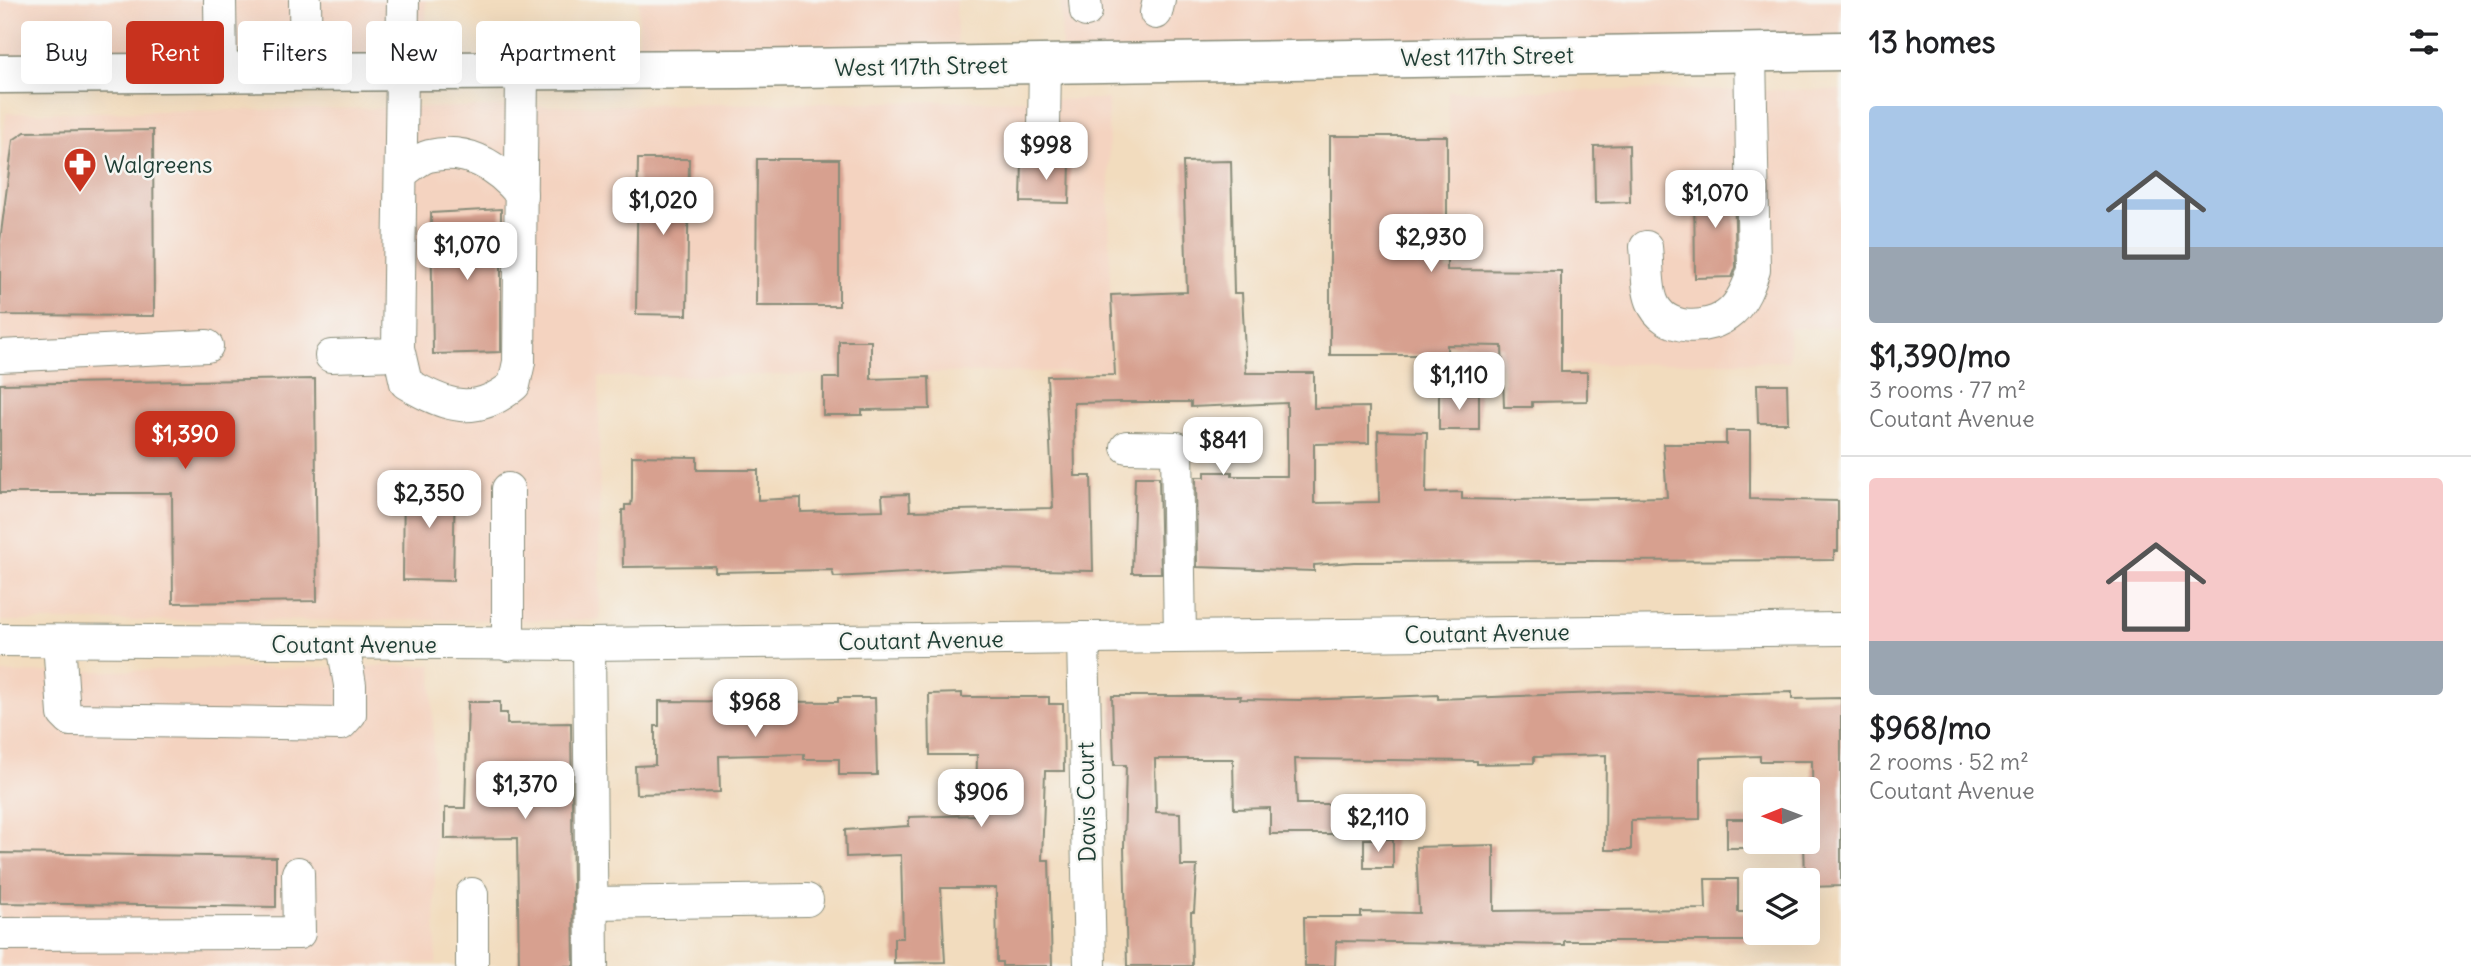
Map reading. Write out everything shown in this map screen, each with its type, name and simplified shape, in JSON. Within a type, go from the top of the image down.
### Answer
[{"type":"main road","name":"West 117th Street","points":[[640,69],[1841,51]]},
{"type":"main road","name":"West 117th Street","points":[[0,74],[126,73]]},
{"type":"street","points":[[220,0],[220,21]]},
{"type":"street","points":[[305,0],[305,21]]},
{"type":"street","points":[[403,0],[403,21]]},
{"type":"street","points":[[1646,247],[1652,302],[1666,320],[1684,326],[1704,325],[1730,314],[1747,290],[1754,270],[1751,52]]},
{"type":"street","points":[[1045,64],[1045,127]]},
{"type":"street","points":[[402,84],[399,354],[406,383],[436,401],[461,406],[494,402],[514,385],[519,362],[522,84]]},
{"type":"street","points":[[401,173],[428,156],[469,155],[503,173],[521,194]]},
{"type":"street","points":[[0,356],[207,346]]},
{"type":"street","points":[[331,356],[399,354]]},
{"type":"street","points":[[1127,447],[1177,448],[1180,636]]},
{"type":"street","points":[[508,489],[508,645]]},
{"type":"street","name":"Coutant Avenue","points":[[0,640],[508,645],[1841,629]]},
{"type":"street","name":"Davis Court","points":[[1083,638],[1090,966]]},
{"type":"street","points":[[59,640],[64,714],[70,720],[341,724],[351,714],[350,685],[343,644]]},
{"type":"street","points":[[589,644],[593,966]]},
{"type":"street","points":[[0,934],[299,933],[298,873]]},
{"type":"street","points":[[472,894],[472,966]]},
{"type":"street","points":[[591,903],[807,900]]},
{"type":"shaded area","points":[[0,0],[426,0],[426,21],[366,21],[366,71],[352,71],[352,21],[238,21],[238,72],[224,72],[224,21],[126,21],[126,73],[112,73],[112,21],[21,21],[21,74],[0,74]]},
{"type":"shaded area","points":[[639,0],[956,0],[958,65],[640,69]]},
{"type":"shaded area","points":[[1061,0],[1841,0],[1841,51],[1062,63]]},
{"type":"shaded area","points":[[1841,90],[1841,327],[1789,328],[1790,361],[1457,367],[1448,91]]},
{"type":"shaded area","points":[[1108,99],[1111,371],[599,377],[600,620],[0,621],[0,169],[6,113]]},
{"type":"shaded area","points":[[432,665],[436,963],[370,966],[0,966],[0,673]]},
{"type":"building","name":"Walgreens","points":[[153,130],[154,316],[0,315],[0,241],[13,140],[25,132]]},
{"type":"building","points":[[1330,136],[1447,136],[1447,270],[1561,271],[1561,372],[1587,372],[1587,401],[1532,402],[1532,407],[1504,407],[1502,346],[1447,345],[1447,355],[1330,355]]},
{"type":"building","points":[[1629,145],[1630,202],[1595,203],[1594,146]]},
{"type":"building","points":[[638,159],[689,159],[687,315],[636,314]]},
{"type":"building","points":[[757,159],[839,159],[839,306],[756,306]]},
{"type":"building","points":[[1022,160],[1070,161],[1069,203],[1021,202]]},
{"type":"building","points":[[1231,161],[1234,293],[1242,293],[1246,373],[1314,373],[1314,408],[1369,407],[1369,443],[1314,444],[1314,503],[1379,502],[1378,431],[1427,432],[1426,493],[1462,492],[1462,499],[1515,500],[1667,497],[1663,444],[1726,444],[1726,431],[1750,431],[1750,499],[1838,501],[1838,551],[1834,551],[1834,560],[1354,562],[1314,565],[1314,571],[1197,567],[1196,477],[1205,477],[1205,472],[1232,472],[1232,476],[1287,476],[1287,403],[1191,407],[1191,402],[1123,402],[1074,403],[1075,476],[1091,476],[1093,571],[981,569],[834,577],[832,570],[715,572],[715,566],[623,567],[622,510],[625,510],[625,505],[631,505],[632,456],[697,457],[697,470],[758,470],[758,500],[801,498],[801,512],[883,510],[882,495],[909,494],[910,511],[1053,508],[1047,376],[1115,375],[1111,295],[1187,292],[1183,162]]},
{"type":"building","points":[[1734,183],[1736,267],[1733,275],[1695,278],[1694,184]]},
{"type":"building","points":[[501,209],[501,352],[433,354],[431,213]]},
{"type":"building","points":[[839,341],[871,341],[871,379],[929,377],[930,409],[862,410],[862,415],[823,415],[823,378],[839,378]]},
{"type":"building","points":[[315,379],[317,601],[173,603],[172,493],[0,493],[0,384]]},
{"type":"building","points":[[1757,384],[1787,384],[1788,423],[1758,423]]},
{"type":"building","points":[[1439,394],[1479,394],[1479,430],[1439,430]]},
{"type":"building","points":[[1135,477],[1159,477],[1161,573],[1132,573]]},
{"type":"building","points":[[404,479],[455,480],[453,581],[403,580]]},
{"type":"building","points":[[1627,692],[1693,695],[1792,692],[1792,699],[1841,698],[1841,886],[1820,887],[1820,868],[1805,868],[1804,854],[1820,854],[1820,777],[1812,777],[1812,761],[1760,761],[1760,756],[1700,758],[1700,819],[1631,820],[1631,850],[1605,850],[1606,755],[1534,757],[1534,763],[1477,764],[1477,761],[1295,759],[1297,804],[1347,804],[1347,834],[1270,834],[1270,808],[1234,809],[1233,759],[1155,759],[1156,812],[1180,813],[1181,866],[1197,866],[1194,912],[1191,912],[1192,966],[1127,966],[1124,847],[1126,765],[1114,765],[1112,696],[1241,696],[1240,699],[1300,700],[1438,695],[1438,699]]},
{"type":"building","points":[[962,693],[962,697],[1049,697],[1049,704],[1063,704],[1064,771],[1045,771],[1042,860],[1049,860],[1052,966],[1002,966],[1002,962],[997,962],[996,888],[941,888],[945,962],[894,963],[894,938],[903,938],[901,855],[846,857],[845,830],[909,826],[909,817],[976,815],[977,755],[930,755],[929,694]]},
{"type":"building","points":[[838,698],[875,698],[877,775],[839,775],[839,759],[804,759],[804,754],[719,756],[720,792],[636,794],[635,766],[655,765],[655,726],[659,726],[659,701],[838,702]]},
{"type":"building","points":[[468,702],[500,702],[500,713],[507,713],[507,724],[571,723],[574,966],[519,966],[517,838],[445,839],[445,808],[465,808]]},
{"type":"building","points":[[1727,819],[1743,819],[1743,848],[1727,848]]},
{"type":"building","points":[[1364,839],[1393,839],[1393,868],[1364,868]]},
{"type":"building","points":[[1494,845],[1494,911],[1706,909],[1705,879],[1738,879],[1738,912],[1743,912],[1743,941],[1564,941],[1564,945],[1336,941],[1335,966],[1305,966],[1304,917],[1361,917],[1361,912],[1419,913],[1416,847]]},
{"type":"building","points":[[0,853],[276,857],[276,907],[0,903]]},
{"type":"place","name":"Walgreens","points":[[80,194]]}]
